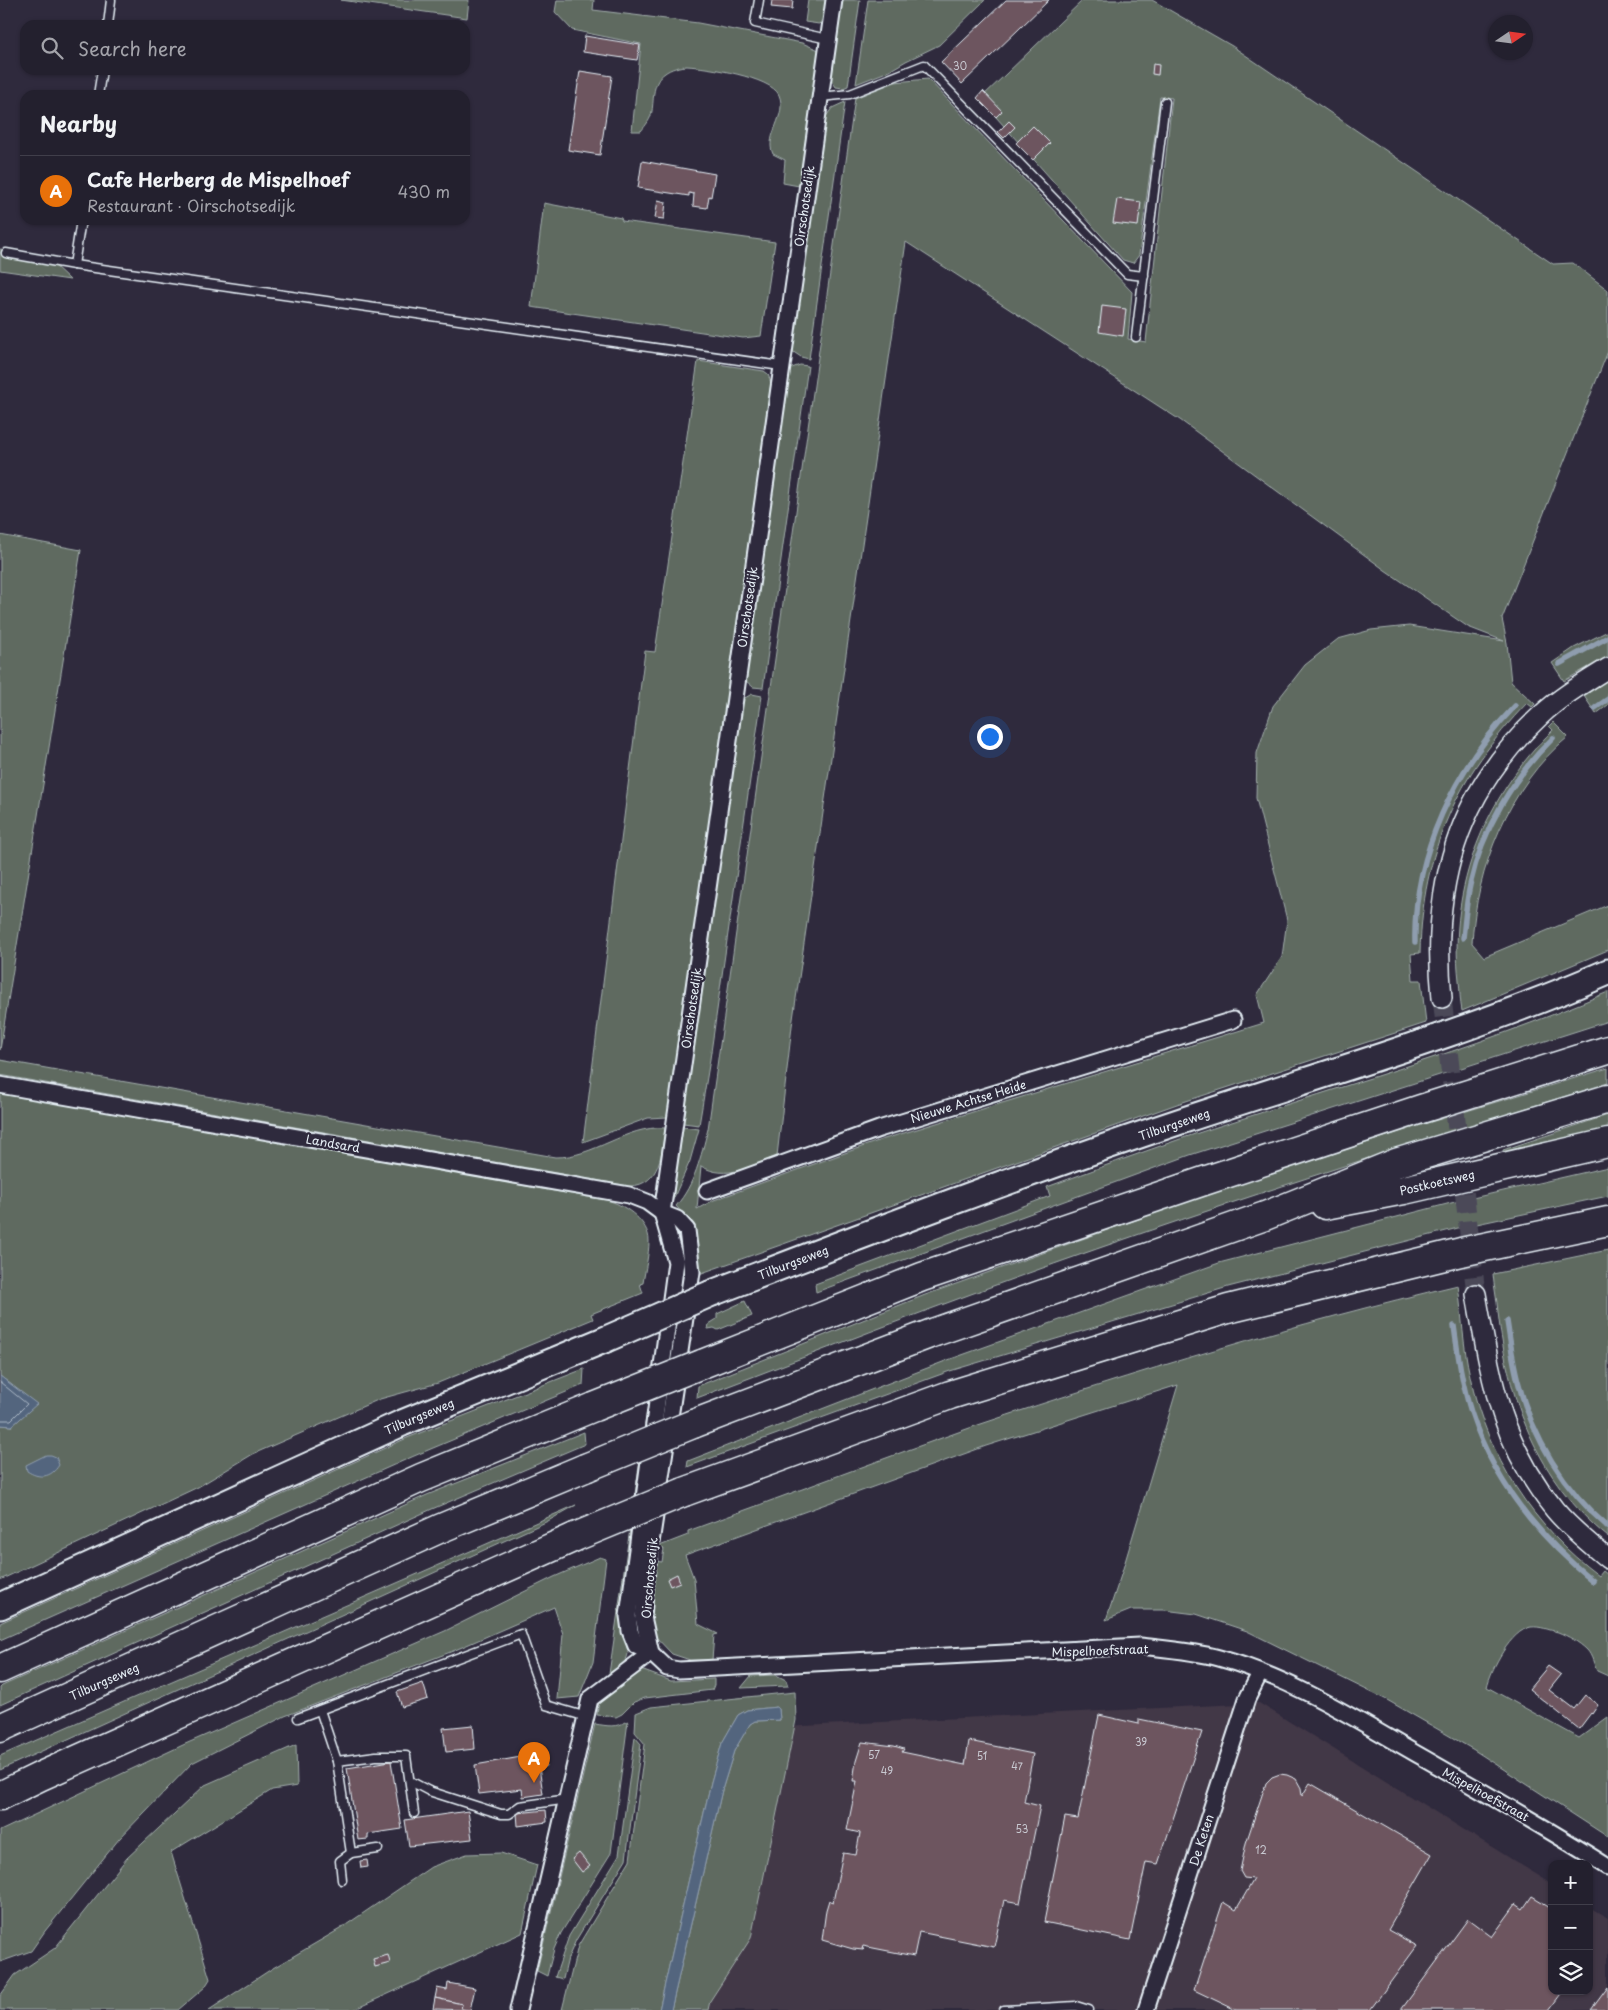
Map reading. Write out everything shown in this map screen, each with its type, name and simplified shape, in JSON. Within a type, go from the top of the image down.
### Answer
[{"type":"highway","name":"Tilburgseweg","points":[[0,1606],[402,1423],[604,1340],[712,1293],[903,1219],[1182,1121],[1403,1049],[1551,997],[1608,972]]},
{"type":"highway","points":[[0,1670],[421,1478],[922,1277],[1228,1173],[1608,1050]]},
{"type":"highway","name":"Tilburgseweg","points":[[0,1728],[440,1529],[693,1424],[935,1332],[1265,1216],[1396,1163],[1608,1098]]},
{"type":"highway","name":"Postkoetsweg","points":[[1265,1216],[1404,1190],[1608,1143]]},
{"type":"highway","points":[[0,1796],[575,1537],[684,1492],[950,1395],[1228,1309],[1461,1252],[1608,1221]]},
{"type":"street","name":"Oirschotsedijk","points":[[651,1653],[643,1616],[647,1568],[692,1272],[687,1230],[677,1219],[662,1213],[834,0]]},
{"type":"street","points":[[1442,998],[1439,941],[1443,892],[1452,855],[1466,816],[1480,788],[1505,752],[1540,716],[1560,700],[1608,668]]},
{"type":"street","name":"Nieuwe Achtse Heide","points":[[707,1191],[879,1129],[1232,1020]]},
{"type":"street","name":"Landsard","points":[[0,1085],[629,1195],[648,1202],[662,1213]]},
{"type":"street","points":[[1476,1294],[1492,1384],[1506,1429],[1523,1466],[1555,1511],[1608,1559]]},
{"type":"street","name":"Mispelhoefstraat","points":[[651,1653],[667,1668],[679,1670],[1140,1646],[1180,1650],[1218,1658],[1260,1672],[1310,1694],[1547,1828],[1608,1867]]},
{"type":"street","points":[[518,2010],[590,1699],[651,1653]]},
{"type":"street","name":"De Keten","points":[[1146,2010],[1247,1699],[1260,1672]]},
{"type":"lane","points":[[109,20],[111,0]]},
{"type":"lane","points":[[759,0],[755,23],[828,39]]},
{"type":"lane","points":[[820,97],[850,94],[924,65],[1127,274],[1144,276]]},
{"type":"lane","points":[[99,90],[101,75]]},
{"type":"lane","points":[[1136,337],[1165,102]]},
{"type":"lane","points":[[74,266],[80,225]]},
{"type":"lane","points":[[6,253],[74,266],[781,366]]},
{"type":"lane","points":[[298,1718],[521,1634],[546,1705],[587,1717]]},
{"type":"lane","points":[[320,1710],[337,1761],[351,1853]]},
{"type":"lane","points":[[337,1761],[376,1756],[406,1756],[414,1813]]},
{"type":"lane","points":[[410,1781],[429,1791],[500,1814],[510,1814],[520,1806],[568,1799]]},
{"type":"lane","points":[[342,1880],[340,1861],[351,1853],[378,1849]]},
{"type":"lane","points":[[1004,2010],[1076,2006],[1089,2010]]},
{"type":"shaded area","points":[[1259,1703],[1548,1882],[1548,1995],[1593,1995],[1593,1909],[1608,1918],[1608,2010],[700,2010],[764,1728]]},
{"type":"green space","points":[[341,0],[469,0],[467,18]]},
{"type":"green space","points":[[557,0],[594,0],[593,10],[698,23],[802,43],[819,50],[799,186],[783,183],[785,160],[773,154],[771,147],[771,140],[781,110],[779,95],[774,89],[764,83],[737,74],[708,68],[687,66],[675,68],[665,73],[658,81],[654,90],[651,114],[646,124],[641,131],[632,131],[641,44],[572,30],[555,12]]},
{"type":"green space","points":[[808,0],[826,0],[824,18],[819,24],[805,22]]},
{"type":"green space","points":[[842,0],[860,0],[848,86],[843,88],[836,87],[830,78]]},
{"type":"green space","points":[[868,0],[985,0],[939,45],[889,71],[856,84]]},
{"type":"green space","points":[[1083,0],[1152,0],[1232,46],[1553,264],[1573,263],[1608,290],[1608,351],[1502,619],[1507,643],[1511,682],[1535,704],[1532,707],[1527,703],[1502,731],[1481,759],[1463,787],[1448,817],[1436,848],[1422,916],[1420,953],[1411,954],[1413,980],[1421,980],[1426,1023],[1177,1104],[699,1274],[698,1248],[694,1233],[676,1206],[693,1179],[708,1129],[855,98],[895,82],[928,79],[1132,292],[1128,339],[1146,342],[1172,98],[1160,97],[1139,255],[1133,263],[1123,260],[980,99]],"holes":[[[906,242],[1180,420],[1385,570],[1468,627],[1504,641],[1409,626],[1371,630],[1338,639],[1305,665],[1273,706],[1257,753],[1256,798],[1287,920],[1282,957],[1257,995],[1264,1023],[881,1140],[714,1200],[697,1209],[701,1166],[710,1170],[729,1172],[748,1168],[777,1156],[792,1026]]]},
{"type":"green space","points":[[845,102],[809,359],[801,357],[792,351],[825,118],[832,108]]},
{"type":"green space","points":[[544,203],[621,218],[622,221],[775,242],[761,336],[743,338],[531,307]]},
{"type":"green space","points":[[0,249],[43,256],[70,280],[0,270]]},
{"type":"green space","points":[[698,361],[764,371],[768,374],[771,383],[668,1117],[648,1118],[583,1142],[645,651],[655,652]]},
{"type":"green space","points":[[800,365],[808,366],[763,688],[753,687],[745,680],[789,369]]},
{"type":"green space","points":[[0,535],[81,550],[0,1050]]},
{"type":"green space","points":[[1608,631],[1608,656],[1564,681],[1552,663],[1574,648]]},
{"type":"green space","points":[[1608,680],[1608,705],[1596,714],[1584,696]]},
{"type":"green space","points":[[752,694],[762,696],[710,1059],[699,1125],[683,1123],[743,699]]},
{"type":"green space","points":[[1553,722],[1568,737],[1547,757],[1529,779],[1499,830],[1480,886],[1472,943],[1484,957],[1608,905],[1608,950],[1462,1011],[1457,945],[1466,877],[1477,844],[1491,813],[1509,783],[1529,756],[1553,730],[1549,726]]},
{"type":"green space","points":[[1608,992],[1608,1021],[1190,1155],[816,1292],[815,1284],[1050,1196],[1047,1187],[1186,1137],[1504,1033]]},
{"type":"green space","points":[[0,1060],[555,1157],[583,1152],[637,1131],[651,1128],[665,1128],[663,1147],[654,1173],[648,1180],[630,1186],[0,1075]]},
{"type":"green space","points":[[1608,1068],[1608,1083],[1352,1163],[1097,1249],[928,1310],[697,1398],[698,1386],[925,1295],[1203,1196],[1424,1124]]},
{"type":"green space","points":[[0,1092],[610,1201],[636,1216],[648,1234],[648,1257],[643,1283],[640,1284],[643,1293],[591,1314],[593,1319],[438,1383],[380,1399],[253,1454],[198,1487],[0,1580],[0,1425],[12,1426],[36,1404],[0,1376]]},
{"type":"green space","points":[[1608,1115],[1608,1130],[1504,1155],[1503,1150]]},
{"type":"green space","points":[[683,1127],[699,1129],[690,1161],[672,1202]]},
{"type":"green space","points":[[1608,1167],[1608,1196],[1458,1228],[1228,1287],[950,1371],[687,1467],[688,1461],[948,1360],[1219,1263],[1451,1203]]},
{"type":"green space","points":[[1608,1250],[1608,1537],[1583,1515],[1562,1490],[1530,1436],[1509,1376],[1493,1274]]},
{"type":"green space","points":[[669,1258],[670,1263],[622,1627],[628,1654],[624,1662],[609,1674]]},
{"type":"green space","points":[[1458,1285],[1464,1342],[1470,1376],[1488,1434],[1501,1462],[1516,1488],[1553,1535],[1575,1557],[1599,1576],[1603,1571],[1608,1575],[1608,1676],[1597,1671],[1589,1652],[1577,1642],[1558,1632],[1531,1627],[1516,1635],[1503,1651],[1487,1687],[1579,1738],[1608,1717],[1608,1837],[1474,1750],[1387,1700],[1247,1631],[1196,1614],[1164,1610],[1131,1610],[1106,1620],[1178,1385],[986,1446],[685,1555],[694,1579],[698,1624],[718,1634],[714,1635],[712,1660],[690,1660],[672,1654],[653,1634],[649,1617],[655,1561],[662,1562],[664,1549],[657,1547],[688,1535],[688,1531],[978,1425],[1097,1386],[1216,1349],[1337,1315]]},
{"type":"green space","points":[[745,1301],[752,1316],[718,1330],[714,1328],[708,1329],[709,1324],[717,1319],[717,1314]]},
{"type":"green space","points":[[584,1369],[583,1385],[414,1456],[0,1640],[0,1623],[407,1438]]},
{"type":"green space","points":[[584,1432],[585,1444],[432,1509],[0,1705],[0,1688],[2,1686],[427,1495]]},
{"type":"green space","points":[[576,1505],[548,1521],[0,1770],[0,1756]]},
{"type":"green space","points":[[600,1557],[606,1559],[593,1662],[579,1697],[557,1699],[563,1634],[554,1607],[453,1651],[285,1716],[192,1763],[119,1839],[31,1951],[0,1962],[0,1831],[183,1745],[445,1631],[554,1577]]},
{"type":"green space","points":[[641,1670],[671,1681],[714,1679],[714,1685],[712,1690],[645,1698],[634,1702],[622,1714],[616,1717],[597,1715],[599,1700]]},
{"type":"green space","points":[[776,1675],[786,1680],[788,1686],[741,1688],[751,1676]]},
{"type":"green space","points":[[795,1692],[796,1720],[751,1938],[710,2001],[708,2010],[671,2010],[722,1790],[734,1751],[750,1724],[755,1721],[780,1720],[777,1707],[747,1710],[738,1715],[722,1743],[711,1782],[659,2010],[562,2010],[578,1946],[630,1860],[645,1744],[635,1732],[636,1713],[651,1707]]},
{"type":"green space","points":[[628,1721],[611,1853],[561,1933],[554,1949],[547,1976],[537,1971],[595,1724],[616,1726]]},
{"type":"green space","points":[[635,1737],[641,1744],[626,1859],[576,1940],[568,1958],[563,1979],[555,1977],[569,1936],[619,1855]]},
{"type":"green space","points":[[296,1745],[297,1786],[272,1790],[171,1852],[210,1979],[205,1987],[178,2010],[0,2010],[0,1996],[15,1975],[55,1948],[127,1858],[205,1785]]},
{"type":"green space","points":[[501,1853],[537,1865],[522,1933],[353,2010],[209,2010],[273,1968],[340,1929],[431,1867],[467,1854]]},
{"type":"water","points":[[0,1376],[37,1404],[12,1426],[0,1425]]},
{"type":"water","points":[[46,1455],[56,1457],[59,1465],[52,1473],[40,1476],[27,1471],[26,1465]]},
{"type":"water","points":[[777,1707],[780,1720],[755,1721],[750,1724],[734,1751],[722,1790],[671,2010],[659,2010],[711,1782],[722,1743],[738,1715],[747,1710]]},
{"type":"building","points":[[772,0],[793,0],[792,9],[771,7]]},
{"type":"building","points":[[1006,0],[1049,0],[962,84],[941,62]]},
{"type":"building","points":[[585,36],[640,45],[637,60],[583,52]]},
{"type":"building","points":[[1153,64],[1159,65],[1158,75],[1152,74]]},
{"type":"building","points":[[580,71],[612,76],[600,155],[568,150]]},
{"type":"building","points":[[983,91],[1002,111],[996,117],[977,98]]},
{"type":"building","points":[[1009,121],[1015,127],[1004,138],[998,132]]},
{"type":"building","points":[[1033,126],[1050,143],[1033,160],[1016,143]]},
{"type":"building","points":[[642,161],[715,174],[707,208],[693,206],[694,194],[689,193],[689,196],[638,188]]},
{"type":"building","points":[[1117,199],[1141,202],[1138,226],[1113,223]]},
{"type":"building","points":[[658,200],[666,202],[664,219],[655,218]]},
{"type":"building","points":[[1102,306],[1126,309],[1123,336],[1099,332]]},
{"type":"building","points":[[677,1574],[680,1582],[670,1586],[667,1579]]},
{"type":"building","points":[[1548,1666],[1561,1675],[1549,1690],[1574,1709],[1585,1695],[1598,1705],[1579,1729],[1529,1689]]},
{"type":"building","points":[[423,1683],[428,1699],[402,1707],[397,1692]]},
{"type":"building","points":[[1099,1715],[1139,1724],[1139,1719],[1202,1732],[1158,1864],[1146,1862],[1130,1940],[1044,1922],[1065,1817],[1078,1819]]},
{"type":"building","points":[[473,1725],[475,1749],[446,1752],[443,1728]]},
{"type":"building","points":[[969,1741],[1033,1754],[1024,1802],[1040,1806],[1020,1903],[1004,1900],[994,1947],[919,1932],[914,1956],[863,1946],[863,1950],[853,1949],[822,1940],[826,1910],[829,1900],[833,1902],[843,1853],[856,1855],[860,1833],[847,1830],[857,1781],[853,1781],[856,1761],[862,1742],[894,1746],[904,1749],[902,1752],[965,1765]]},
{"type":"building","points":[[544,1753],[546,1766],[539,1767],[543,1794],[523,1797],[522,1789],[479,1794],[475,1765]]},
{"type":"building","points":[[391,1761],[402,1829],[368,1834],[368,1839],[358,1840],[347,1768]]},
{"type":"building","points":[[1280,1774],[1296,1779],[1301,1788],[1302,1796],[1310,1783],[1432,1854],[1388,1930],[1417,1946],[1370,2010],[1236,2010],[1194,1990],[1223,1902],[1236,1910],[1254,1879],[1244,1878],[1240,1871],[1246,1843],[1266,1783],[1272,1777]]},
{"type":"building","points":[[546,1810],[547,1822],[518,1826],[517,1813]]},
{"type":"building","points":[[468,1811],[472,1839],[409,1846],[405,1820]]},
{"type":"building","points":[[579,1853],[590,1866],[582,1872],[572,1859]]},
{"type":"building","points":[[367,1860],[368,1867],[361,1868],[360,1861]]},
{"type":"building","points":[[1532,1896],[1548,1906],[1548,1995],[1560,1995],[1549,2010],[1401,2010],[1468,1919],[1492,1937],[1516,1904],[1523,1909]]},
{"type":"building","points":[[388,1955],[390,1963],[375,1967],[373,1959]]},
{"type":"building","points":[[448,1983],[475,1988],[470,2010],[461,2009],[462,2004],[435,1998],[437,1988],[447,1990]]},
{"type":"building","points":[[1608,1987],[1608,2010],[1591,2010]]},
{"type":"building","points":[[435,1998],[462,2004],[461,2009],[464,2010],[433,2009]]},
{"type":"waterway","points":[[1559,664],[1608,637]]},
{"type":"waterway","points":[[1595,708],[1608,699]]},
{"type":"waterway","points":[[1415,942],[1416,909],[1421,877],[1430,845],[1442,814],[1456,785],[1474,757],[1493,730],[1515,706]]},
{"type":"waterway","points":[[1463,938],[1470,885],[1482,844],[1512,787],[1538,753],[1553,738]]},
{"type":"waterway","points":[[1507,1321],[1518,1381],[1524,1402],[1541,1442],[1577,1496],[1608,1527]]},
{"type":"waterway","points":[[1454,1326],[1471,1412],[1480,1437],[1492,1461],[1505,1484],[1536,1526],[1554,1546],[1593,1581]]},
{"type":"tunnel","points":[[1442,998],[1476,1294]]},
{"type":"place","name":"Cafe Herberg de Mispelhoef","points":[[534,1783]]}]
